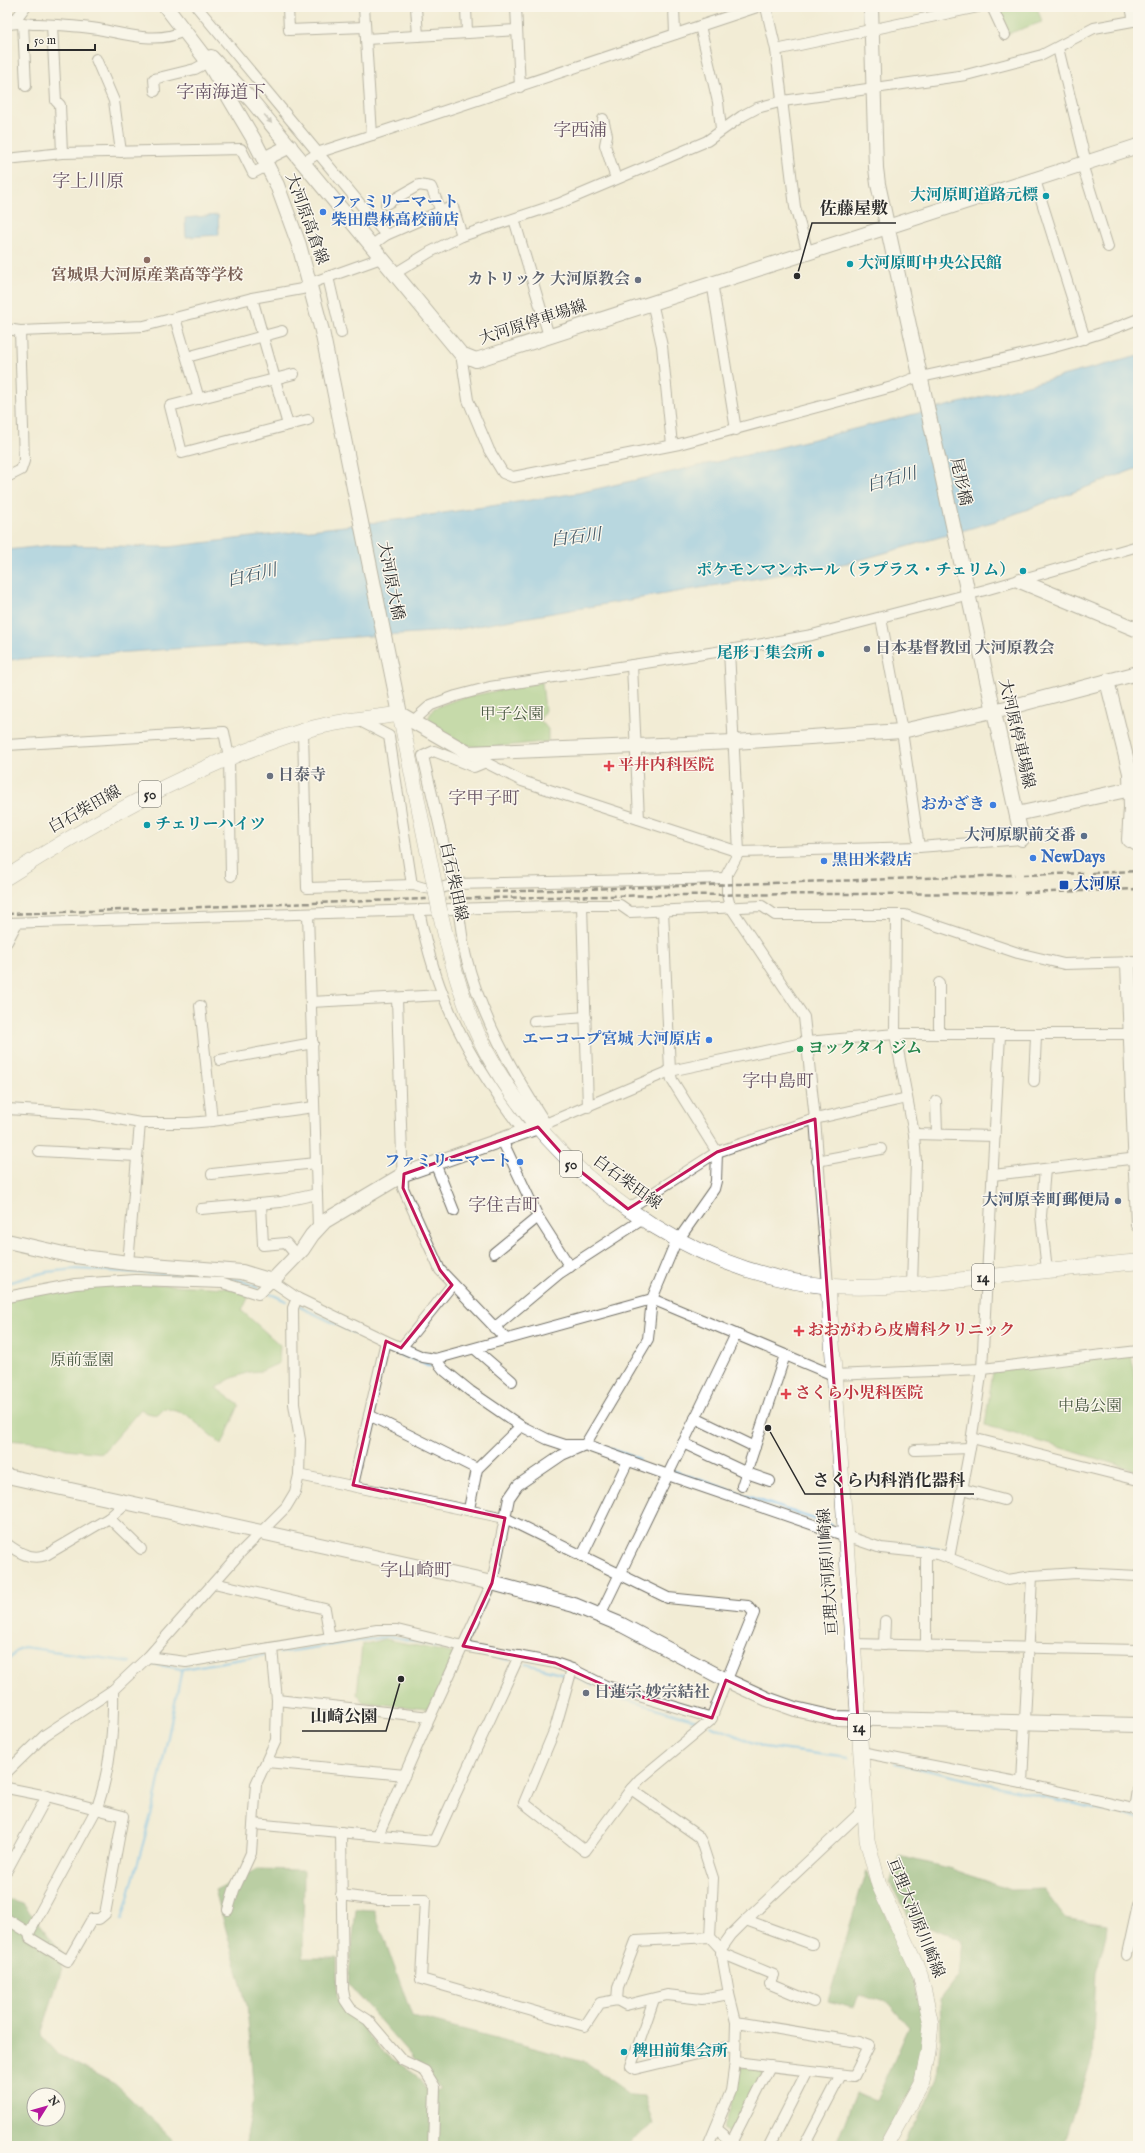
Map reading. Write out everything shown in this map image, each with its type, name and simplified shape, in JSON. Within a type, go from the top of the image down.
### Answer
[{"type":"main road","name":"白石柴田線","points":[[7,877],[49,850],[121,810],[176,781],[229,757],[322,726],[360,721],[403,712],[433,877],[455,977],[468,1013],[487,1052],[536,1127],[570,1163],[593,1183],[628,1209],[677,1239],[699,1250],[749,1269],[779,1277],[828,1286]]},
{"type":"main road","name":"14","points":[[828,1286],[873,1287],[912,1285],[1047,1270],[1138,1262]]},
{"type":"main road","name":"亘理大河原川崎線","points":[[828,1286],[833,1375],[867,1840],[879,1885],[920,1974],[931,2024],[928,2053],[922,2080],[886,2146]]},
{"type":"street","points":[[15,24],[25,7]]},
{"type":"street","name":"大河原高倉線","points":[[166,7],[189,35],[208,62],[234,105],[277,186],[299,244],[310,283],[350,469]]},
{"type":"street","points":[[196,7],[386,235]]},
{"type":"street","points":[[288,7],[289,30],[365,27]]},
{"type":"street","points":[[364,7],[372,134]]},
{"type":"street","points":[[416,7],[418,36]]},
{"type":"street","points":[[466,7],[467,33]]},
{"type":"street","points":[[516,7],[520,87]]},
{"type":"street","points":[[674,7],[675,34]]},
{"type":"street","points":[[304,162],[318,153],[372,134],[520,87],[757,7]]},
{"type":"street","points":[[766,7],[776,50],[795,207],[808,253]]},
{"type":"street","points":[[871,7],[876,168],[920,379]]},
{"type":"street","points":[[776,50],[978,7]]},
{"type":"street","points":[[992,7],[1005,35]]},
{"type":"street","points":[[394,274],[430,252],[462,236],[558,204],[707,141],[721,130],[757,108],[782,101],[966,75],[1042,55],[1058,48],[1086,31],[1136,20],[1130,7]]},
{"type":"street","points":[[7,14],[15,24],[26,86]]},
{"type":"street","points":[[15,24],[52,25],[98,29],[138,36],[189,35]]},
{"type":"street","points":[[52,25],[56,101],[60,105],[62,153]]},
{"type":"street","points":[[700,26],[718,102],[721,130]]},
{"type":"street","points":[[366,39],[517,30]]},
{"type":"street","name":"大河原停車場線","points":[[189,35],[221,66],[304,162],[394,274],[461,354],[476,360],[712,282],[808,253],[1138,146]]},
{"type":"street","points":[[1058,48],[1084,164],[1108,247]]},
{"type":"street","points":[[96,59],[114,101],[121,152]]},
{"type":"street","points":[[155,91],[154,79],[195,69],[208,62]]},
{"type":"street","points":[[602,119],[606,135],[605,145],[616,180]]},
{"type":"street","points":[[7,159],[62,153],[241,149],[253,173],[290,146]]},
{"type":"street","points":[[1035,180],[1085,339]]},
{"type":"street","points":[[386,204],[419,185],[431,187],[441,211]]},
{"type":"street","points":[[372,246],[386,235],[453,207],[462,236]]},
{"type":"street","points":[[514,219],[549,336]]},
{"type":"street","points":[[7,329],[20,331],[144,326],[252,298],[302,289],[310,283],[381,258]]},
{"type":"street","points":[[328,276],[341,333]]},
{"type":"street","points":[[712,282],[736,430]]},
{"type":"street","points":[[252,298],[288,425]]},
{"type":"street","points":[[652,302],[662,346],[672,445]]},
{"type":"street","points":[[175,318],[199,399]]},
{"type":"street","points":[[461,354],[468,400],[489,450],[503,473],[512,477],[672,445],[736,430],[920,379],[1050,350],[1085,339],[1138,319]]},
{"type":"street","points":[[7,477],[21,470],[24,461],[20,331]]},
{"type":"street","points":[[186,357],[282,331]]},
{"type":"street","points":[[294,374],[170,406],[182,453],[308,420]]},
{"type":"street","name":"尾形橋","points":[[920,379],[966,592]]},
{"type":"street","name":"大河原大橋","points":[[350,469],[403,712]]},
{"type":"street","points":[[403,712],[490,687],[729,650],[812,635],[881,618],[966,592],[1020,580],[1138,546]]},
{"type":"street","points":[[1020,580],[1138,630]]},
{"type":"street","name":"大河原停車場線","points":[[966,592],[1022,839]]},
{"type":"street","points":[[881,618],[902,731],[919,847]]},
{"type":"street","points":[[729,650],[739,852],[726,874],[727,895],[730,906],[804,1017],[815,1119],[817,1161],[828,1286]]},
{"type":"street","points":[[632,665],[639,820]]},
{"type":"street","points":[[468,753],[734,742],[902,731],[993,711],[1138,674]]},
{"type":"street","points":[[1107,681],[1130,773],[1134,843]]},
{"type":"street","points":[[403,712],[468,753],[522,781],[739,852],[919,847],[1022,839]]},
{"type":"street","points":[[360,721],[389,736],[412,885]]},
{"type":"street","points":[[7,745],[224,732],[229,757],[231,876]]},
{"type":"street","points":[[302,732],[307,888],[412,885],[423,888],[444,888],[453,884],[727,878]]},
{"type":"street","points":[[453,884],[423,756],[434,751],[474,767],[486,762]]},
{"type":"street","points":[[1017,814],[1131,789]]},
{"type":"street","points":[[582,905],[588,1107]]},
{"type":"street","points":[[7,942],[12,923],[582,905],[620,905],[630,912],[730,906],[762,906],[775,915],[905,915],[1018,953],[1064,964],[1133,963],[1138,1225]]},
{"type":"street","points":[[458,908],[466,956],[486,1019],[516,1077],[536,1127]]},
{"type":"street","points":[[419,910],[425,941],[442,995],[454,1024],[483,1076],[536,1127]]},
{"type":"street","points":[[378,1835],[462,1646],[492,1583],[509,1498],[518,1485],[562,1455],[585,1445],[648,1339],[652,1299],[677,1239],[714,1189],[716,1181],[717,1152],[672,1080],[670,1072],[664,910]]},
{"type":"street","points":[[308,914],[318,1227]]},
{"type":"street","points":[[896,914],[895,1034],[914,1134],[916,1161],[912,1285]]},
{"type":"street","points":[[939,983],[939,1034]]},
{"type":"street","points":[[311,1002],[442,995]]},
{"type":"street","points":[[397,998],[399,1092],[404,1174],[403,1188],[440,1270],[506,1339]]},
{"type":"street","points":[[200,1006],[212,1121]]},
{"type":"street","points":[[534,1021],[586,1017]]},
{"type":"street","points":[[7,1297],[75,1284],[136,1280],[223,1283],[258,1294],[297,1256],[318,1227],[335,1214],[404,1174],[536,1127],[588,1107],[670,1072],[807,1042],[895,1034],[1036,1036],[1135,1034]]},
{"type":"street","points":[[950,1553],[971,1443],[982,1369],[1000,1035]]},
{"type":"street","points":[[1034,1081],[1036,1036]]},
{"type":"street","points":[[220,1060],[313,1043]]},
{"type":"street","points":[[628,1209],[717,1152],[815,1119],[907,1098]]},
{"type":"street","points":[[936,1101],[937,1134]]},
{"type":"street","points":[[7,1109],[90,1114],[140,1123],[188,1123],[314,1107]]},
{"type":"street","points":[[128,1263],[140,1123]]},
{"type":"street","points":[[914,1134],[995,1136]]},
{"type":"street","points":[[502,1140],[538,1217],[570,1267]]},
{"type":"street","points":[[817,1161],[881,1149]]},
{"type":"street","points":[[39,1151],[137,1156]]},
{"type":"street","points":[[993,1175],[1137,1159]]},
{"type":"street","points":[[212,1174],[316,1163]]},
{"type":"street","points":[[435,1163],[454,1211]]},
{"type":"street","points":[[1045,1169],[1041,1216],[1047,1270]]},
{"type":"street","points":[[201,1209],[281,1202],[317,1194]]},
{"type":"street","points":[[261,1204],[263,1246],[286,1243],[297,1256]]},
{"type":"street","points":[[494,1252],[538,1217]]},
{"type":"street","points":[[494,1328],[570,1267],[643,1219]]},
{"type":"street","points":[[7,1241],[68,1255],[128,1263],[242,1272],[272,1281],[296,1298],[401,1348],[423,1357],[435,1359],[652,1299],[833,1375],[982,1369],[1138,1351]]},
{"type":"street","points":[[401,1348],[452,1284]]},
{"type":"street","points":[[7,1772],[45,1735],[113,1690],[148,1657],[214,1583],[286,1507],[295,1492],[299,1475],[300,1440],[294,1404],[293,1308],[296,1298]]},
{"type":"street","points":[[600,1615],[736,1334]]},
{"type":"street","points":[[353,1485],[386,1341]]},
{"type":"street","points":[[475,1349],[512,1381]]},
{"type":"street","points":[[742,1486],[785,1355]]},
{"type":"street","points":[[435,1359],[444,1370],[470,1391],[521,1426],[547,1440],[565,1445],[585,1445],[668,1475],[845,1534],[881,1548],[950,1553],[1008,1580],[1032,1576],[1077,1573],[1138,1576]]},
{"type":"street","points":[[369,1415],[477,1469]]},
{"type":"street","points":[[695,1418],[755,1447]]},
{"type":"street","points":[[469,1509],[477,1469],[521,1426]]},
{"type":"street","points":[[683,1443],[747,1473],[770,1480]]},
{"type":"street","points":[[915,1450],[971,1443],[1138,1480]]},
{"type":"street","points":[[582,1556],[628,1461]]},
{"type":"street","points":[[299,1475],[469,1509],[505,1518],[668,1598],[748,1606],[754,1613],[708,1722],[640,1779],[585,1851],[524,1803],[555,1729],[570,1673]]},
{"type":"street","points":[[7,1476],[492,1583],[574,1605],[600,1615],[766,1699],[795,1709],[834,1718],[858,1720],[1138,1725]]},
{"type":"street","points":[[963,1489],[1004,1500]]},
{"type":"street","points":[[7,1544],[19,1553],[38,1558],[46,1555],[109,1518],[127,1502]]},
{"type":"street","points":[[109,1518],[141,1549]]},
{"type":"street","points":[[926,1552],[926,1646]]},
{"type":"street","points":[[1022,1783],[1027,1648],[1032,1576]]},
{"type":"street","points":[[214,1583],[325,1609],[330,1638]]},
{"type":"street","points":[[884,1645],[885,1620]]},
{"type":"street","points":[[148,1657],[186,1662],[388,1630],[462,1646],[555,1663],[570,1673],[708,1722]]},
{"type":"street","points":[[852,1644],[1138,1650]]},
{"type":"street","points":[[228,1910],[234,1890],[251,1853],[256,1784],[276,1740],[277,1700],[272,1648]]},
{"type":"street","points":[[254,1824],[434,1841],[519,1656]]},
{"type":"street","points":[[29,1933],[97,1808],[104,1787],[108,1766],[114,1710],[113,1690]]},
{"type":"street","points":[[277,1700],[430,1717]]},
{"type":"street","points":[[861,1752],[1022,1783],[1137,1810],[1138,1790]]},
{"type":"street","points":[[266,1762],[405,1775]]},
{"type":"street","points":[[7,1788],[97,1808],[123,1816],[105,1914],[99,1918],[92,1919],[68,1961],[30,1938],[29,1933],[7,1919]]},
{"type":"street","points":[[631,1789],[698,1836],[701,1841],[713,1878],[710,1937],[721,1951],[774,1975],[770,1984],[813,2002]]},
{"type":"street","points":[[7,1870],[47,1796]]},
{"type":"street","points":[[708,2146],[731,2091],[735,2062],[736,2022],[721,1951],[731,1934],[864,1808]]},
{"type":"street","points":[[341,1832],[343,1990],[345,2000],[351,2010],[368,2020],[402,2060],[424,2071],[435,2087],[433,2146]]},
{"type":"street","points":[[341,1895],[378,1900],[425,1900],[420,1979],[585,2026],[600,2003],[617,2000],[626,2005],[668,1995],[702,1999],[729,1994]]},
{"type":"street","points":[[1127,1955],[1138,1905]]},
{"type":"street","points":[[746,1920],[812,1944]]},
{"type":"street","points":[[617,2000],[618,1988],[636,1940],[710,1937]]},
{"type":"street","points":[[654,1999],[631,2066],[635,2070],[736,2045]]},
{"type":"street","points":[[735,2062],[854,2076],[869,2046],[858,2042],[736,2022]]},
{"type":"street","points":[[716,2129],[734,2144],[770,2066]]},
{"type":"street","points":[[769,2146],[808,2071]]},
{"type":"street","points":[[804,2146],[841,2075]]},
{"type":"highlighted area","points":[[815,1119],[858,1720],[834,1718],[767,1699],[726,1680],[712,1718],[606,1686],[555,1663],[463,1646],[492,1583],[505,1518],[353,1485],[386,1341],[401,1348],[452,1285],[440,1270],[403,1188],[404,1174],[538,1127],[570,1163],[628,1209],[717,1152]]},
{"type":"green space","points":[[998,7],[1037,7],[1042,22],[1007,34]]},
{"type":"green space","name":"甲子公園","points":[[542,682],[545,710],[540,720],[548,729],[548,742],[494,747],[470,746],[450,736],[437,727],[428,718],[434,708],[460,698]]},
{"type":"green space","name":"原前霊園","points":[[134,1283],[229,1288],[249,1296],[242,1311],[280,1345],[279,1363],[262,1371],[249,1372],[230,1379],[216,1388],[239,1405],[222,1445],[186,1414],[165,1408],[158,1415],[146,1413],[141,1409],[102,1453],[66,1449],[46,1443],[7,1440],[7,1301],[62,1288]]},
{"type":"green space","name":"中島公園","points":[[1130,1354],[1136,1380],[1138,1471],[985,1425],[993,1371]]},
{"type":"green space","points":[[385,1639],[456,1654],[431,1706],[426,1709],[363,1702],[357,1694],[362,1645]]},
{"type":"green space","points":[[899,1856],[952,1869],[1011,1890],[1044,1889],[1065,1917],[1107,1924],[1106,1936],[1096,1972],[1092,2060],[1062,2146],[902,2146],[922,2112],[937,2078],[941,2036],[940,2000],[959,1975],[963,1941],[908,1917],[890,1883]]},
{"type":"green space","points":[[257,1869],[304,1870],[303,1958],[337,1958],[337,1996],[381,2051],[416,2075],[429,2093],[440,2089],[348,1984],[356,1909],[374,1910],[412,2016],[584,2061],[631,2095],[644,2096],[653,2124],[624,2146],[245,2146],[254,2098],[247,2006],[215,1890]]},
{"type":"green space","points":[[866,1870],[910,1967],[923,2019],[923,2050],[911,2090],[878,2146],[835,2146],[856,2092],[876,2101],[909,2027],[888,2003],[859,1994],[854,2008],[828,2001]]},
{"type":"green space","points":[[7,1899],[23,1904],[61,1951],[62,1968],[41,2035],[59,2055],[115,2084],[172,2138],[176,2146],[7,2146]]},
{"type":"green space","points":[[740,2066],[766,2069],[732,2136],[723,2129],[734,2093],[736,2070]]},
{"type":"water","points":[[218,215],[219,235],[186,237],[185,218]]},
{"type":"water","name":"白石川","points":[[1138,356],[1138,468],[996,521],[853,562],[447,631],[7,660],[7,550],[53,545],[168,547],[403,519],[578,493],[769,450],[963,402]]},
{"type":"waterway","points":[[7,1283],[46,1272],[76,1269],[228,1278],[240,1280],[258,1288]]},
{"type":"waterway","points":[[269,1293],[286,1301]]},
{"type":"waterway","points":[[300,1307],[378,1344]]},
{"type":"waterway","points":[[390,1350],[430,1366]]},
{"type":"waterway","points":[[594,1443],[639,1459]]},
{"type":"waterway","points":[[674,1471],[831,1525]]},
{"type":"waterway","points":[[902,1545],[933,1548],[948,1552]]},
{"type":"waterway","points":[[279,1653],[390,1636],[452,1649]]},
{"type":"waterway","points":[[7,1662],[17,1650],[24,1647],[131,1662]]},
{"type":"waterway","points":[[467,1652],[510,1660]]},
{"type":"waterway","points":[[152,1664],[182,1669],[265,1655]]},
{"type":"waterway","points":[[526,1664],[568,1675]]},
{"type":"waterway","points":[[122,1920],[154,1804],[182,1669]]},
{"type":"waterway","points":[[573,1676],[594,1685]]},
{"type":"waterway","points":[[606,1691],[624,1699],[704,1722]]},
{"type":"waterway","points":[[710,1725],[764,1747],[849,1758]]},
{"type":"waterway","points":[[895,1763],[1138,1818]]},
{"type":"railway","points":[[1092,873],[1138,871]]},
{"type":"railway","points":[[1023,875],[1086,873]]},
{"type":"railway","points":[[493,892],[1015,875]]},
{"type":"railway","points":[[1024,893],[1138,889]]},
{"type":"railway","points":[[7,914],[425,899],[666,895],[1016,893]]},
{"type":"place","name":"大河原町道路元標","points":[[1046,196]]},
{"type":"place","name":"ファミリーマート 柴田農林高校前店","points":[[323,212]]},
{"type":"place","name":"宮城県大河原産業高等学校","points":[[147,260]]},
{"type":"place","name":"大河原町中央公民館","points":[[850,264]]},
{"type":"place","name":"佐藤屋敷","points":[[797,276]]},
{"type":"place","name":"カトリック 大河原教会","points":[[638,280]]},
{"type":"place","name":"ポケモンマンホール（ラプラス・チェリム）","points":[[1023,571]]},
{"type":"place","name":"日本基督教団 大河原教会","points":[[867,649]]},
{"type":"place","name":"尾形丁集会所","points":[[821,654]]},
{"type":"place","name":"平井内科医院","points":[[609,766]]},
{"type":"place","name":"日泰寺","points":[[270,776]]},
{"type":"place","name":"おかざき","points":[[993,805]]},
{"type":"place","name":"チェリーハイツ","points":[[147,825]]},
{"type":"place","name":"大河原駅前交番","points":[[1084,836]]},
{"type":"place","name":"NewDays","points":[[1033,858]]},
{"type":"place","name":"黒田米穀店","points":[[824,861]]},
{"type":"place","name":"大河原","points":[[1064,885]]},
{"type":"place","name":"エーコープ宮城 大河原店","points":[[709,1040]]},
{"type":"place","name":"ヨックタイ ジム","points":[[800,1049]]},
{"type":"place","name":"ファミリーマート","points":[[520,1162]]},
{"type":"place","name":"大河原幸町郵便局","points":[[1118,1201]]},
{"type":"place","name":"おおがわら皮膚科クリニック","points":[[799,1331]]},
{"type":"place","name":"さくら小児科医院","points":[[786,1394]]},
{"type":"place","name":"さくら内科消化器科","points":[[768,1428]]},
{"type":"place","name":"山崎公園","points":[[401,1679]]},
{"type":"place","name":"日蓮宗 妙宗結社","points":[[586,1693]]},
{"type":"place","name":"稗田前集会所","points":[[624,2052]]},
{"type":"district","name":"字南海道下","points":[[221,93]]},
{"type":"district","name":"字西浦","points":[[580,131]]},
{"type":"district","name":"字上川原","points":[[88,182]]},
{"type":"district","name":"字甲子町","points":[[484,799]]},
{"type":"district","name":"字中島町","points":[[778,1082]]},
{"type":"district","name":"字住吉町","points":[[504,1206]]},
{"type":"district","name":"字山崎町","points":[[416,1571]]}]
